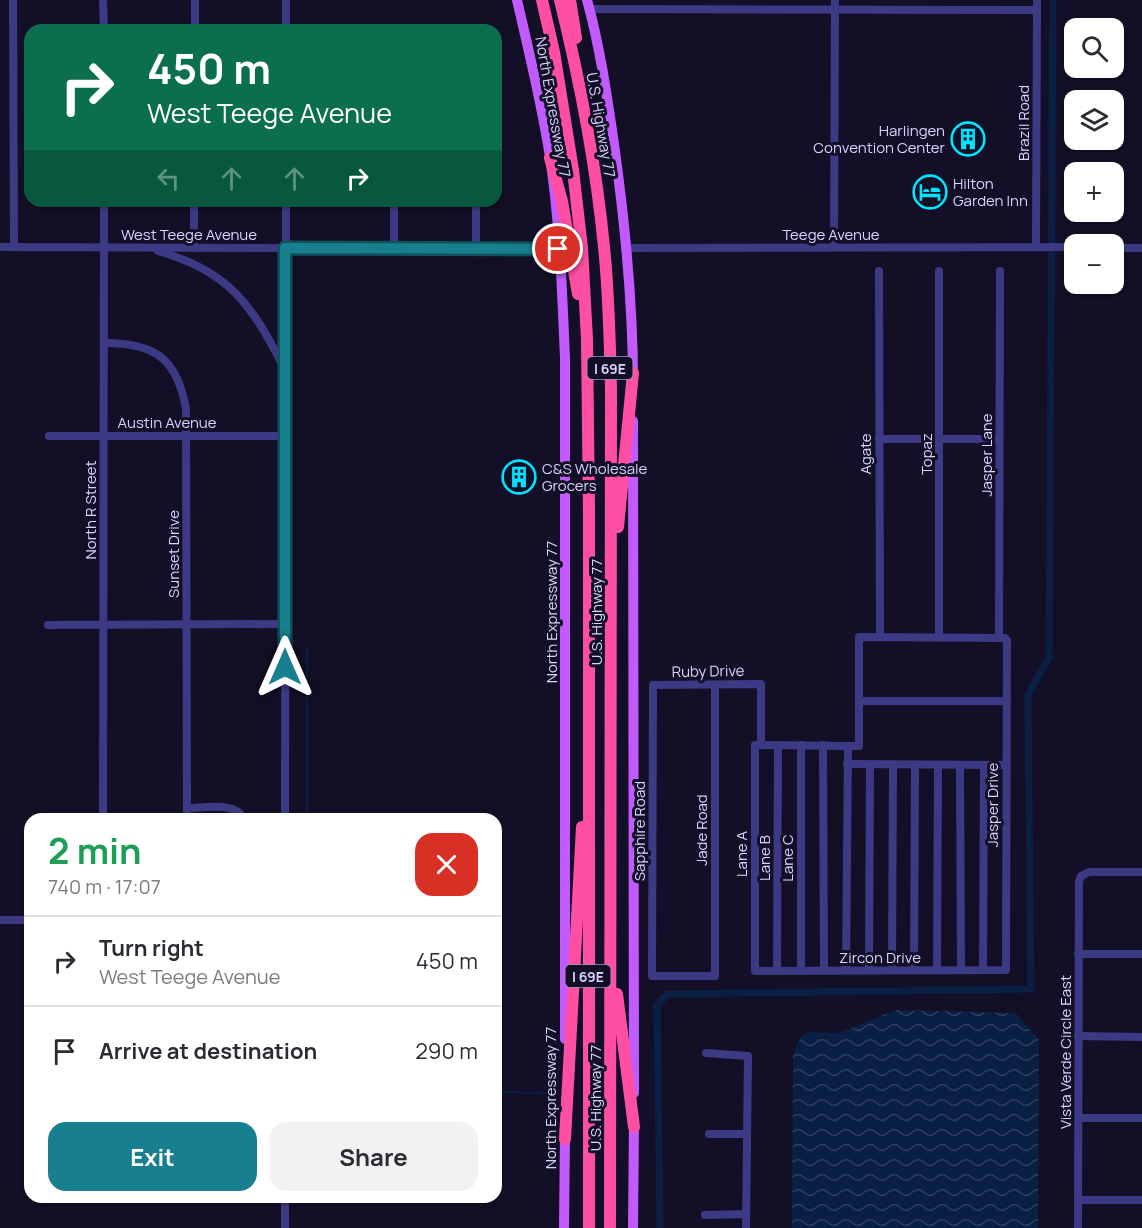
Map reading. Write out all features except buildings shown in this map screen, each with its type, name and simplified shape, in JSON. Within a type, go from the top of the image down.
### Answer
[{"type":"highway","points":[[534,0],[550,64],[557,77]]},
{"type":"highway","name":"U.S. Highway 77","points":[[542,0],[554,52],[573,170],[582,248],[587,339],[589,1228]]},
{"type":"highway","name":"U.S. Highway 77","points":[[560,0],[580,84],[604,248],[609,320],[610,1228]]},
{"type":"highway","points":[[570,0],[580,84]]},
{"type":"highway","points":[[550,158],[562,201],[587,339]]},
{"type":"highway","points":[[611,654],[617,536],[633,373]]},
{"type":"highway","points":[[565,1139],[577,896],[589,724]]},
{"type":"highway","points":[[610,874],[617,1000],[634,1127]]},
{"type":"main road","name":"North Expressway 77","points":[[517,0],[550,158],[566,358],[564,1228]]},
{"type":"main road","points":[[588,5],[608,99],[630,283],[633,373],[633,1228]]},
{"type":"street","points":[[14,0],[14,247]]},
{"type":"street","points":[[104,0],[104,24]]},
{"type":"street","points":[[195,0],[195,24]]},
{"type":"street","points":[[286,0],[286,24]]},
{"type":"street","name":"Brazil Road","points":[[1037,0],[1039,247]]},
{"type":"street","points":[[588,5],[835,4],[1036,10]]},
{"type":"street","points":[[834,248],[835,4]]},
{"type":"street","name":"North R Street","points":[[103,813],[104,207]]},
{"type":"street","points":[[194,207],[194,248]]},
{"type":"street","points":[[285,813],[286,207]]},
{"type":"street","points":[[394,207],[394,248]]},
{"type":"street","points":[[476,207],[476,248]]},
{"type":"street","name":"West Teege Avenue","points":[[0,247],[558,249]]},
{"type":"street","points":[[146,247],[200,266],[229,286],[246,302],[263,327],[285,371]]},
{"type":"street","name":"Teege Avenue","points":[[627,248],[1064,247]]},
{"type":"street","points":[[1124,248],[1142,248]]},
{"type":"street","name":"Agate","points":[[879,271],[880,637]]},
{"type":"street","name":"Topaz","points":[[939,271],[939,637]]},
{"type":"street","name":"Jasper Lane","points":[[1000,271],[999,439],[1003,639]]},
{"type":"street","name":"Sunset Drive","points":[[104,343],[128,344],[156,353],[168,363],[183,390],[187,436],[187,813]]},
{"type":"street","name":"Austin Avenue","points":[[49,435],[285,436]]},
{"type":"street","points":[[879,439],[999,439]]},
{"type":"street","points":[[48,625],[285,624]]},
{"type":"street","points":[[761,745],[859,746],[859,637],[1003,639]]},
{"type":"street","name":"Jasper Drive","points":[[1003,639],[1007,701],[1006,970]]},
{"type":"street","name":"Ruby Drive","points":[[652,685],[761,684],[761,745]]},
{"type":"street","name":"Sapphire Road","points":[[652,685],[652,976]]},
{"type":"street","name":"Jade Road","points":[[652,976],[715,976],[715,685]]},
{"type":"street","points":[[859,701],[1007,701]]},
{"type":"street","name":"Lane A","points":[[755,970],[754,745],[761,745]]},
{"type":"street","name":"Lane B","points":[[777,970],[778,745]]},
{"type":"street","name":"Lane C","points":[[801,745],[801,970]]},
{"type":"street","points":[[823,746],[824,970]]},
{"type":"street","points":[[846,970],[848,746]]},
{"type":"street","points":[[848,765],[1006,765]]},
{"type":"street","points":[[869,970],[870,765]]},
{"type":"street","points":[[892,765],[892,970]]},
{"type":"street","points":[[914,970],[915,765]]},
{"type":"street","points":[[937,970],[938,765]]},
{"type":"street","points":[[960,765],[962,970]]},
{"type":"street","points":[[983,970],[984,765]]},
{"type":"street","points":[[187,808],[233,808],[241,813]]},
{"type":"street","name":"Vista Verde Circle East","points":[[1078,1228],[1079,882],[1081,876],[1089,872],[1142,872]]},
{"type":"street","points":[[0,920],[24,920]]},
{"type":"street","points":[[1078,954],[1142,954]]},
{"type":"street","name":"Zircon Drive","points":[[755,970],[1006,970]]},
{"type":"street","points":[[1078,1036],[1142,1037]]},
{"type":"street","points":[[706,1053],[748,1056],[746,1228]]},
{"type":"street","points":[[1078,1118],[1142,1118]]},
{"type":"street","points":[[709,1134],[747,1134]]},
{"type":"street","points":[[1079,1200],[1142,1200]]},
{"type":"street","points":[[285,1203],[285,1228]]},
{"type":"street","points":[[705,1215],[746,1214]]},
{"type":"water","points":[[896,1010],[1016,1013],[1039,1040],[1038,1228],[792,1228],[793,1055],[800,1038],[807,1032],[839,1033]]},
{"type":"waterway","points":[[660,1228],[657,1005],[668,994],[1031,989],[1028,695],[1049,657],[1053,0]]},
{"type":"waterway","points":[[307,648],[307,813]]},
{"type":"waterway","points":[[502,1092],[551,1093]]},
{"type":"place","name":"Harlingen Convention Center","points":[[968,139]]},
{"type":"place","name":"Hilton Garden Inn","points":[[930,192]]},
{"type":"place","name":"C&S Wholesale Grocers","points":[[519,477]]},
{"type":"route","points":[[285,667],[285,248],[558,249]]}]
